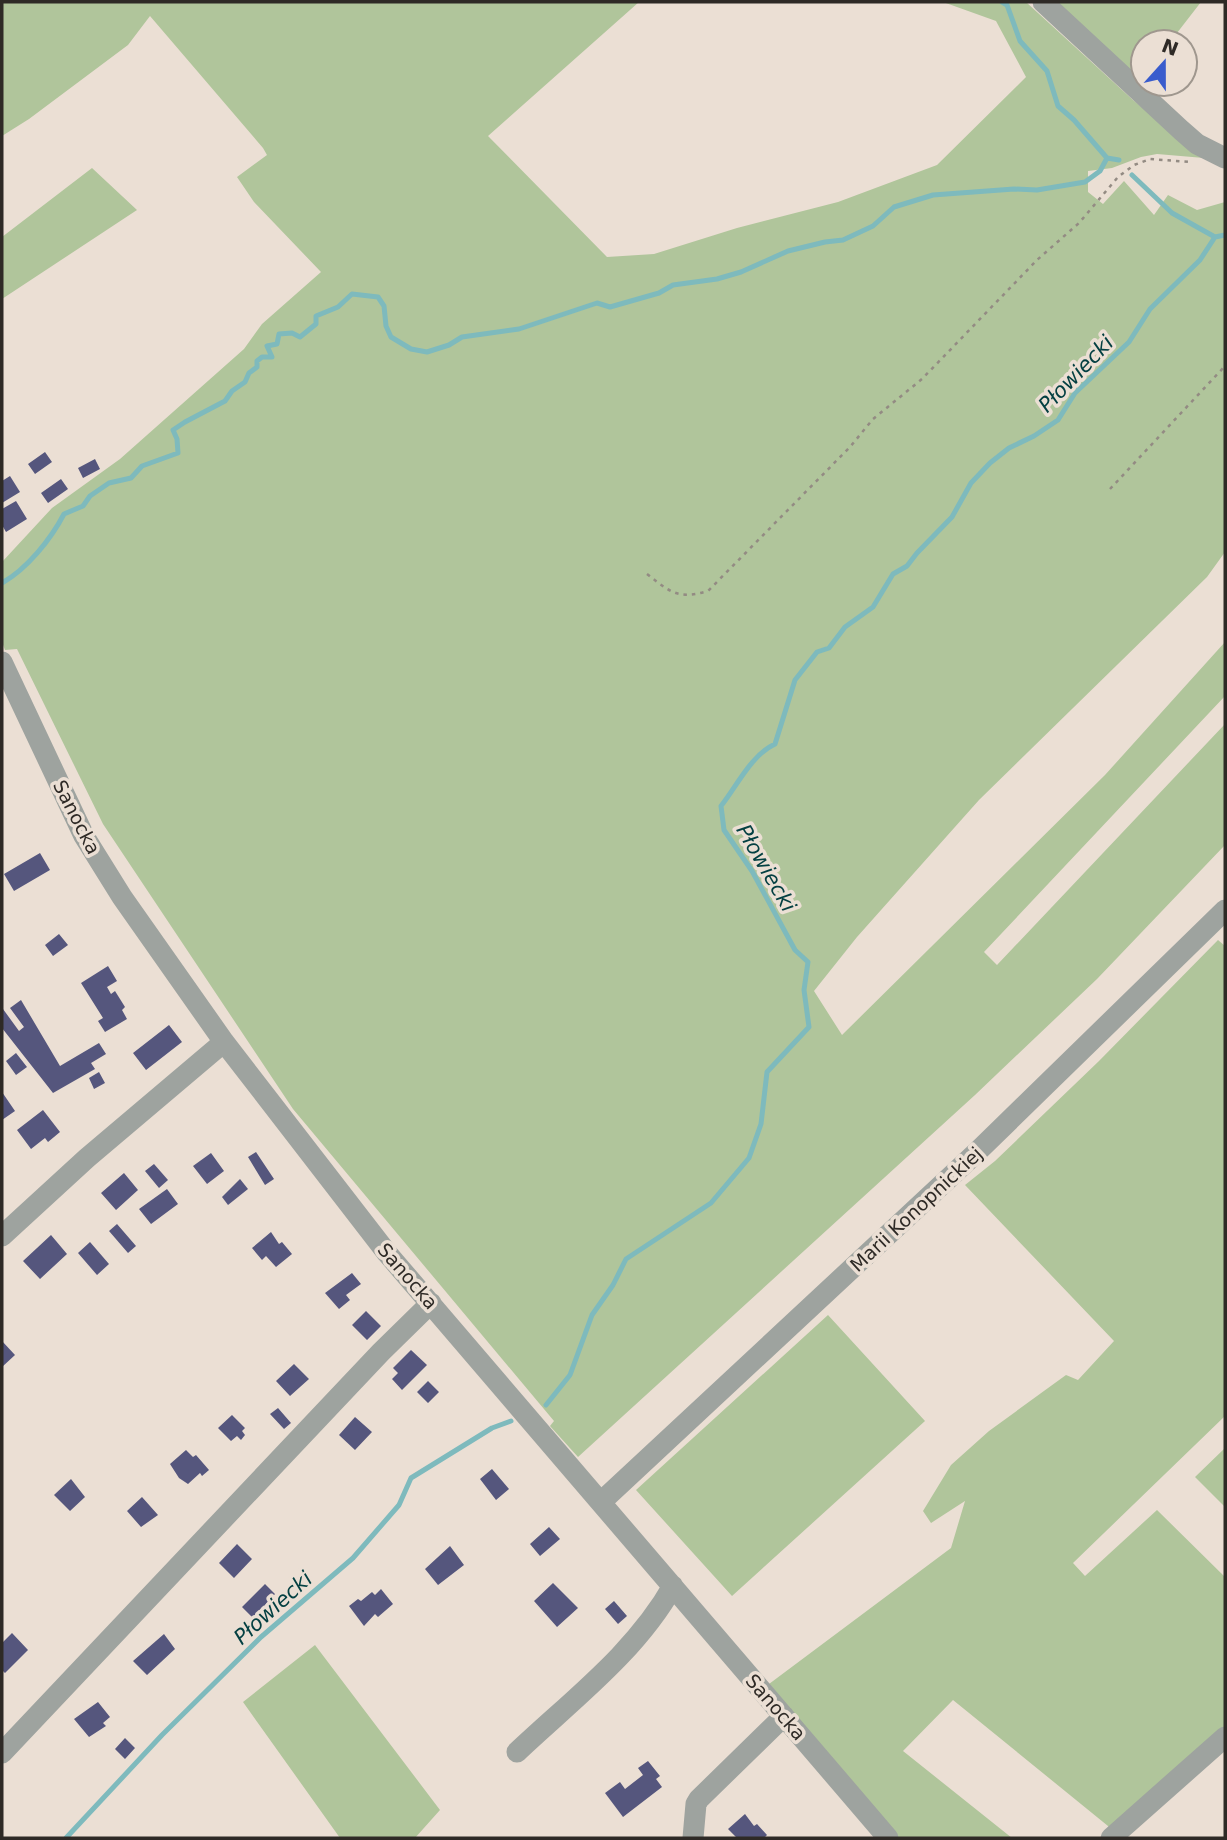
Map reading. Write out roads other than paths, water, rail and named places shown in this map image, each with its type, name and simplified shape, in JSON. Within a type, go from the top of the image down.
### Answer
[{"type":"street","points":[[1043,2],[1197,144],[1225,158]]},
{"type":"street","name":"Sanocka","points":[[2,662],[84,836],[122,897],[224,1042],[387,1253],[888,1838]]},
{"type":"street","name":"Marii Konopnickiej","points":[[601,1502],[978,1151],[1225,911]]},
{"type":"street","points":[[2,1236],[87,1158],[224,1042]]},
{"type":"street","points":[[2,1753],[431,1303]]},
{"type":"street","points":[[517,1752],[632,1644],[660,1610],[673,1586]]},
{"type":"street","points":[[693,1838],[696,1804],[699,1799],[783,1716]]},
{"type":"street","points":[[1111,1838],[1225,1737]]},
{"type":"waterway","points":[[1002,2],[1007,5],[1020,41],[1047,71],[1058,106],[1107,158]]},
{"type":"waterway","points":[[2,583],[38,553],[64,514],[83,506],[90,496],[109,483],[131,478],[142,466],[178,453],[173,430],[225,401],[232,391],[245,382],[249,373],[257,367],[257,361],[262,357],[272,357],[267,346],[277,344],[279,334],[292,333],[300,337],[316,324],[316,316],[338,307],[352,294],[378,297],[384,306],[386,326],[391,337],[411,349],[427,352],[449,345],[462,337],[519,329],[597,303],[610,307],[659,293],[673,285],[717,279],[741,272],[788,251],[843,240],[873,226],[894,207],[933,195],[1014,189],[1037,190],[1085,182],[1100,171],[1107,158],[1119,160]]},
{"type":"waterway","points":[[1132,175],[1172,213],[1215,237]]},
{"type":"waterway","name":"Płowiecki","points":[[546,1405],[570,1375],[592,1315],[613,1285],[626,1259],[711,1203],[749,1158],[761,1124],[767,1072],[809,1027],[804,990],[808,962],[795,950],[752,871],[724,830],[721,806],[752,763],[775,744],[795,680],[817,652],[829,648],[845,627],[873,607],[893,574],[907,566],[952,517],[971,483],[990,463],[1009,448],[1058,420],[1075,393],[1129,342],[1150,309],[1200,260],[1215,237],[1225,235]]},
{"type":"waterway","name":"Płowiecki","points":[[66,1838],[162,1735],[261,1637],[353,1558],[399,1505],[411,1478],[492,1428],[511,1421]]}]
